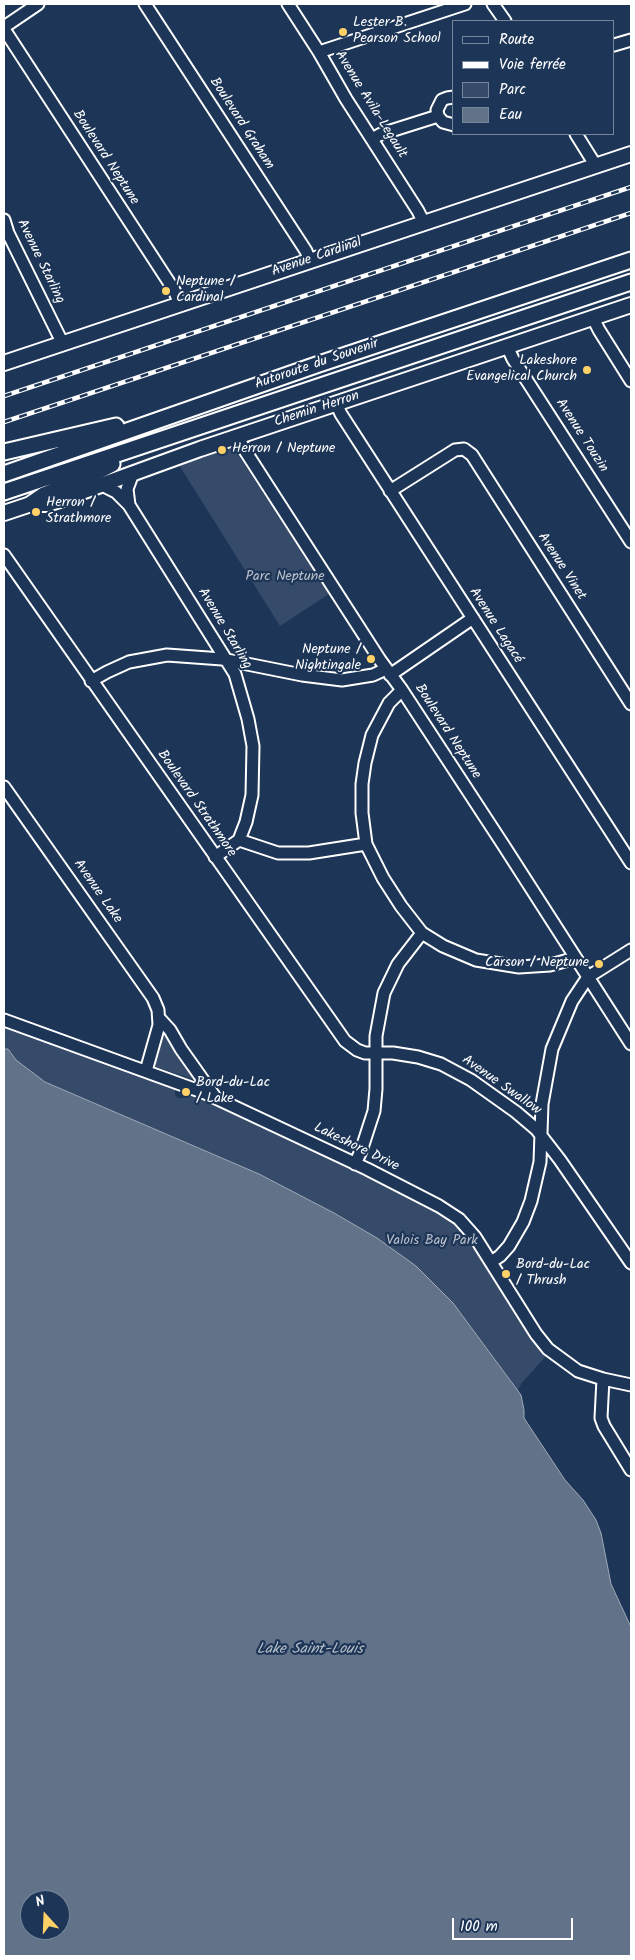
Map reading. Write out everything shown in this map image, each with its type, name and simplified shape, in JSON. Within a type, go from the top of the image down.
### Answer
[{"type":"highway","name":"Autoroute du Souvenir","points":[[4,474],[181,411],[631,260]]},
{"type":"highway","name":"Autoroute du Souvenir","points":[[4,492],[631,282]]},
{"type":"highway","points":[[4,452],[181,411]]},
{"type":"highway","points":[[31,504],[44,494],[79,480],[160,440]]},
{"type":"main road","name":"Avenue Cardinal","points":[[4,363],[631,154]]},
{"type":"main road","name":"Chemin Herron","points":[[4,513],[31,504],[48,504],[238,436],[631,305]]},
{"type":"street","points":[[4,28],[38,4]]},
{"type":"street","name":"Boulevard Graham","points":[[145,4],[306,251],[310,261]]},
{"type":"street","name":"Avenue Avila-Legault","points":[[288,4],[346,99],[418,210],[424,223]]},
{"type":"street","points":[[319,52],[465,4]]},
{"type":"street","points":[[494,4],[504,20]]},
{"type":"street","name":"Boulevard Neptune","points":[[4,28],[168,282],[180,304]]},
{"type":"street","points":[[615,45],[631,40]]},
{"type":"street","points":[[452,97],[440,102],[438,108],[438,116],[445,124],[452,125]]},
{"type":"street","points":[[372,139],[381,134],[438,116]]},
{"type":"street","points":[[577,135],[596,166]]},
{"type":"street","name":"Avenue Starling","points":[[4,220],[6,232],[63,344]]},
{"type":"street","points":[[593,318],[598,330],[631,381]]},
{"type":"street","name":"Avenue Touzin","points":[[507,346],[513,359],[631,542]]},
{"type":"street","name":"Avenue Lagacé","points":[[336,403],[390,491],[631,863]]},
{"type":"street","name":"Boulevard Neptune","points":[[238,436],[244,449],[388,672],[402,690],[631,1044]]},
{"type":"street","name":"Avenue Vinet","points":[[390,491],[455,450],[464,449],[472,455],[631,704]]},
{"type":"street","points":[[129,505],[127,489],[133,473]]},
{"type":"street","name":"Avenue Starling","points":[[102,485],[116,492],[129,505],[228,660],[235,674],[244,702],[254,753],[252,794],[246,822],[239,840]]},
{"type":"street","name":"Boulevard Strathmore","points":[[4,555],[339,1034],[357,1050],[365,1054],[375,1053]]},
{"type":"street","points":[[91,681],[129,662],[160,655],[228,660],[302,675],[342,680],[358,679],[388,672],[472,618]]},
{"type":"street","points":[[402,690],[389,703],[372,735],[364,763],[362,784],[362,813],[366,844],[383,878],[401,906],[422,933],[442,946],[476,960],[519,967],[550,965],[576,958]]},
{"type":"street","name":"Avenue Lake","points":[[4,786],[150,993],[157,1006],[159,1018],[170,1030],[215,1097]]},
{"type":"street","points":[[215,857],[239,840],[278,853],[309,854],[366,844]]},
{"type":"street","points":[[355,1164],[374,1111],[377,1024],[388,983],[398,964],[422,933]]},
{"type":"street","points":[[491,1262],[504,1253],[514,1239],[527,1212],[540,1162],[542,1104],[552,1050],[572,1001],[588,977],[631,950]]},
{"type":"street","points":[[146,1071],[159,1018]]},
{"type":"street","name":"Lakeshore Drive","points":[[4,1020],[215,1097],[355,1164],[452,1214],[470,1231],[536,1334],[548,1349],[578,1371],[603,1380],[631,1385]]},
{"type":"street","name":"Avenue Swallow","points":[[375,1053],[392,1053],[418,1058],[434,1062],[458,1072],[516,1112],[536,1129],[568,1170],[631,1264]]},
{"type":"street","points":[[603,1380],[601,1418],[631,1470]]},
{"type":"green space","name":"Parc Neptune","points":[[232,448],[329,594],[280,626],[179,465],[219,452],[220,455],[224,453],[223,451]]},
{"type":"green space","name":"Valois Bay Park","points":[[4,1027],[152,1079],[152,1081],[175,1089],[175,1095],[178,1098],[184,1098],[186,1093],[194,1094],[367,1175],[439,1212],[458,1225],[474,1244],[489,1272],[531,1337],[547,1355],[521,1384],[518,1391],[453,1303],[416,1266],[377,1238],[259,1174],[45,1082],[16,1060],[11,1052],[4,1049]]},
{"type":"green space","points":[[162,1035],[166,1035],[195,1080],[156,1067],[155,1062]]},
{"type":"water","name":"Lake Saint-Louis","points":[[4,1049],[8,1049],[16,1060],[45,1082],[259,1174],[377,1238],[416,1266],[453,1303],[521,1395],[524,1418],[565,1480],[583,1500],[596,1520],[601,1533],[611,1584],[631,1627],[631,1956],[4,1956]]},
{"type":"railway","points":[[4,396],[631,187]]},
{"type":"railway","points":[[4,422],[631,213]]},
{"type":"place","name":"Lester B. Pearson School","points":[[343,32]]},
{"type":"place","name":"Neptune / Cardinal","points":[[166,291]]},
{"type":"place","name":"Lakeshore Evangelical Church","points":[[587,370]]},
{"type":"place","name":"Herron / Neptune","points":[[222,450]]},
{"type":"place","name":"Herron / Strathmore","points":[[36,512]]},
{"type":"place","name":"Neptune / Nightingale","points":[[371,659]]},
{"type":"place","name":"Carson / Neptune","points":[[599,964]]},
{"type":"place","name":"Bord-du-Lac / Lake","points":[[186,1092]]},
{"type":"place","name":"Bord-du-Lac / Thrush","points":[[506,1274]]}]
